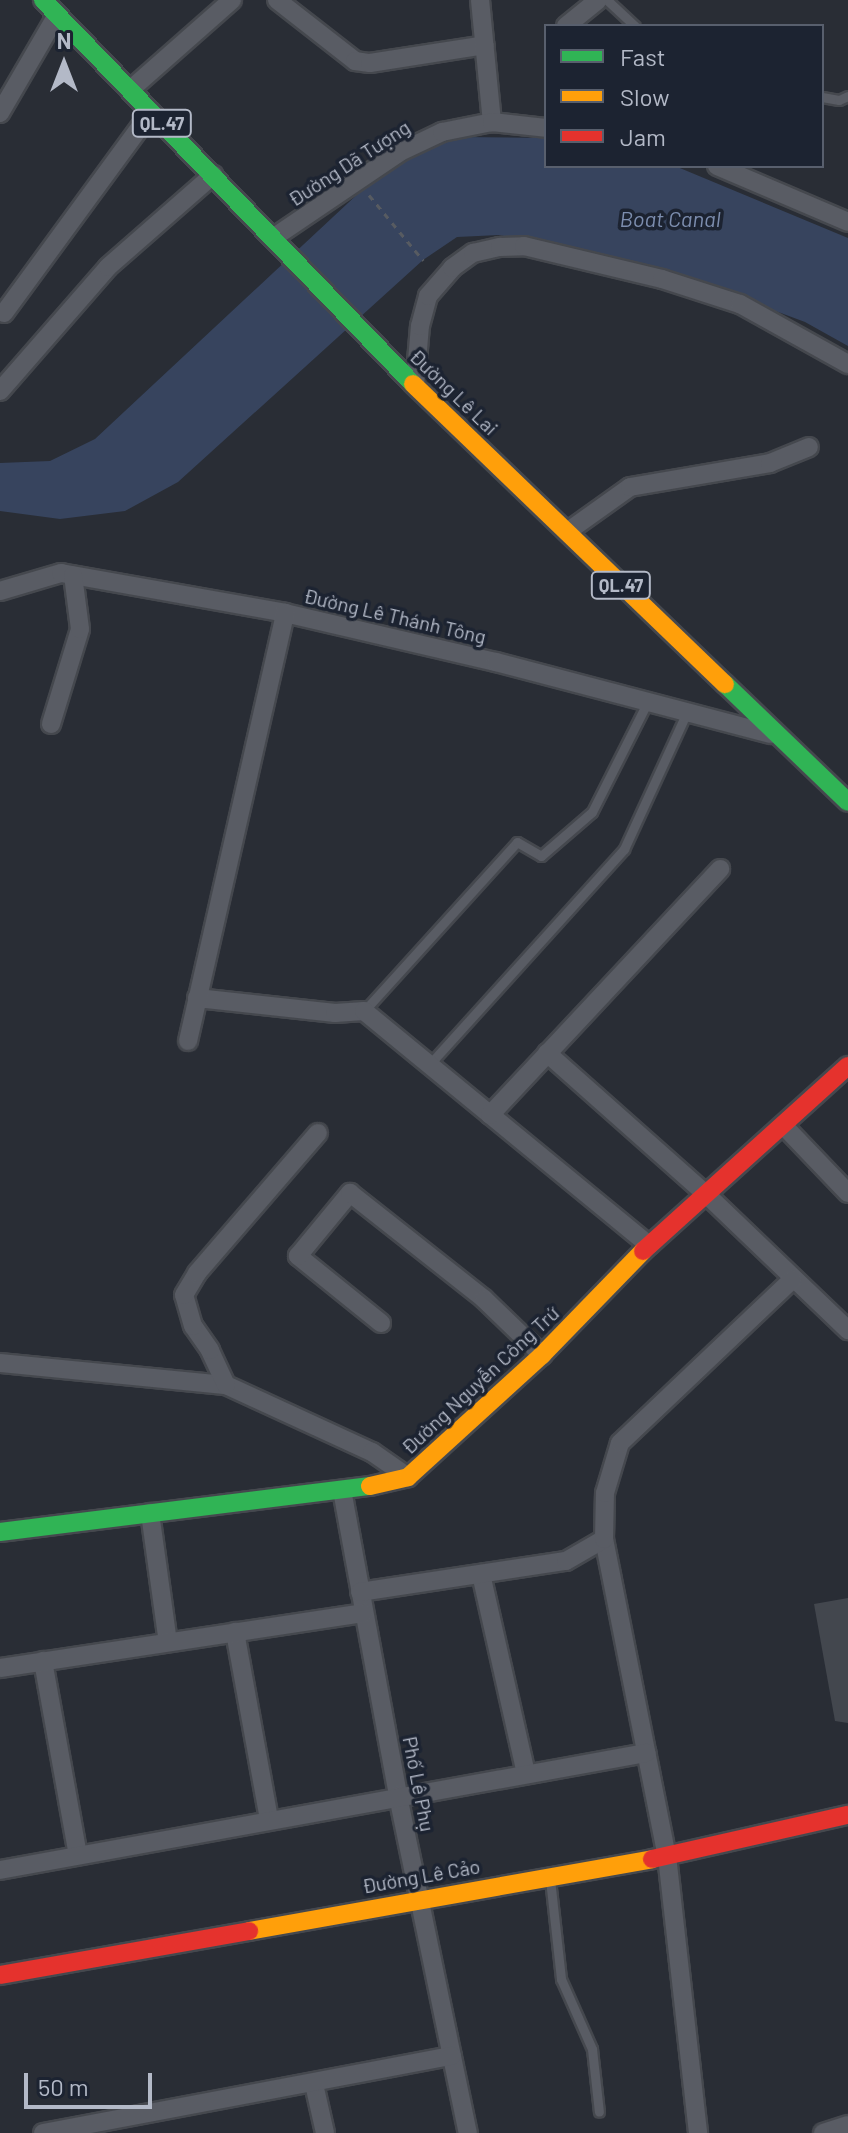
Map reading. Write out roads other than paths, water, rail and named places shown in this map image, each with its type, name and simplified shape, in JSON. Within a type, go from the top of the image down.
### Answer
[{"type":"main road","name":"Đường Lê Lai","points":[[43,0],[395,367],[848,802]]},
{"type":"main road","name":"Đường Nguyễn Công Trứ","points":[[0,1532],[342,1490],[386,1484],[408,1477],[542,1355],[649,1245],[848,1066]]},
{"type":"main road","name":"Đường Lê Cảo","points":[[0,1975],[667,1856],[848,1815]]},
{"type":"street","points":[[130,90],[232,0]]},
{"type":"street","points":[[277,0],[355,61],[370,63],[485,45]]},
{"type":"street","points":[[480,0],[492,122]]},
{"type":"street","points":[[568,24],[598,0]]},
{"type":"street","points":[[0,113],[57,15]]},
{"type":"street","points":[[4,313],[151,112]]},
{"type":"street","name":"Đường Dã Tượng","points":[[277,242],[400,152],[442,132],[492,122],[544,128]]},
{"type":"street","points":[[722,168],[848,222]]},
{"type":"street","points":[[0,391],[108,267],[213,175]]},
{"type":"street","points":[[415,385],[420,326],[428,296],[452,268],[473,253],[500,247],[524,246],[662,279],[740,304],[848,364]]},
{"type":"street","points":[[567,532],[630,487],[770,463],[809,447]]},
{"type":"street","name":"Đường Lê Thánh Tông","points":[[0,591],[61,573],[285,613],[778,735]]},
{"type":"street","points":[[51,724],[80,629],[73,575]]},
{"type":"street","points":[[188,1041],[285,613]]},
{"type":"street","points":[[490,1115],[720,869]]},
{"type":"street","points":[[197,998],[335,1013],[364,1011],[649,1245]]},
{"type":"street","points":[[547,1053],[706,1194],[848,1330]]},
{"type":"street","points":[[783,1125],[848,1193]]},
{"type":"street","points":[[226,1385],[210,1350],[193,1326],[184,1295],[197,1273],[318,1133]]},
{"type":"street","points":[[381,1323],[298,1256],[350,1193],[484,1299],[542,1355]]},
{"type":"street","points":[[698,2133],[667,1856],[604,1539],[605,1493],[620,1443],[793,1279]]},
{"type":"street","points":[[0,1363],[226,1385],[372,1452],[408,1477]]},
{"type":"street","name":"Phố Lê Phụ","points":[[342,1490],[398,1796],[468,2133]]},
{"type":"street","points":[[150,1513],[168,1642]]},
{"type":"street","points":[[360,1592],[566,1561],[604,1539]]},
{"type":"street","points":[[481,1574],[526,1774]]},
{"type":"street","points":[[0,1668],[364,1613]]},
{"type":"street","points":[[235,1632],[269,1820]]},
{"type":"street","points":[[43,1661],[78,1855]]},
{"type":"street","points":[[0,1870],[646,1753]]},
{"type":"street","points":[[43,2133],[127,2126],[452,2056]]},
{"type":"street","points":[[314,2084],[325,2133]]},
{"type":"street","points":[[823,2133],[848,2125]]},
{"type":"lane","points":[[607,0],[633,24]]},
{"type":"lane","points":[[824,97],[839,100],[848,96]]},
{"type":"lane","points":[[364,1011],[517,842],[541,856],[592,812],[648,701]]},
{"type":"lane","points":[[429,1065],[624,849],[687,712]]},
{"type":"lane","points":[[550,1876],[561,1979],[592,2049],[599,2112]]},
{"type":"water","name":"Boat Canal","points":[[459,137],[544,138],[544,168],[680,168],[848,238],[848,346],[805,322],[709,286],[607,256],[499,235],[457,237],[423,260],[178,482],[125,511],[60,519],[0,511],[0,463],[50,461],[95,439],[363,189],[417,152]]}]
